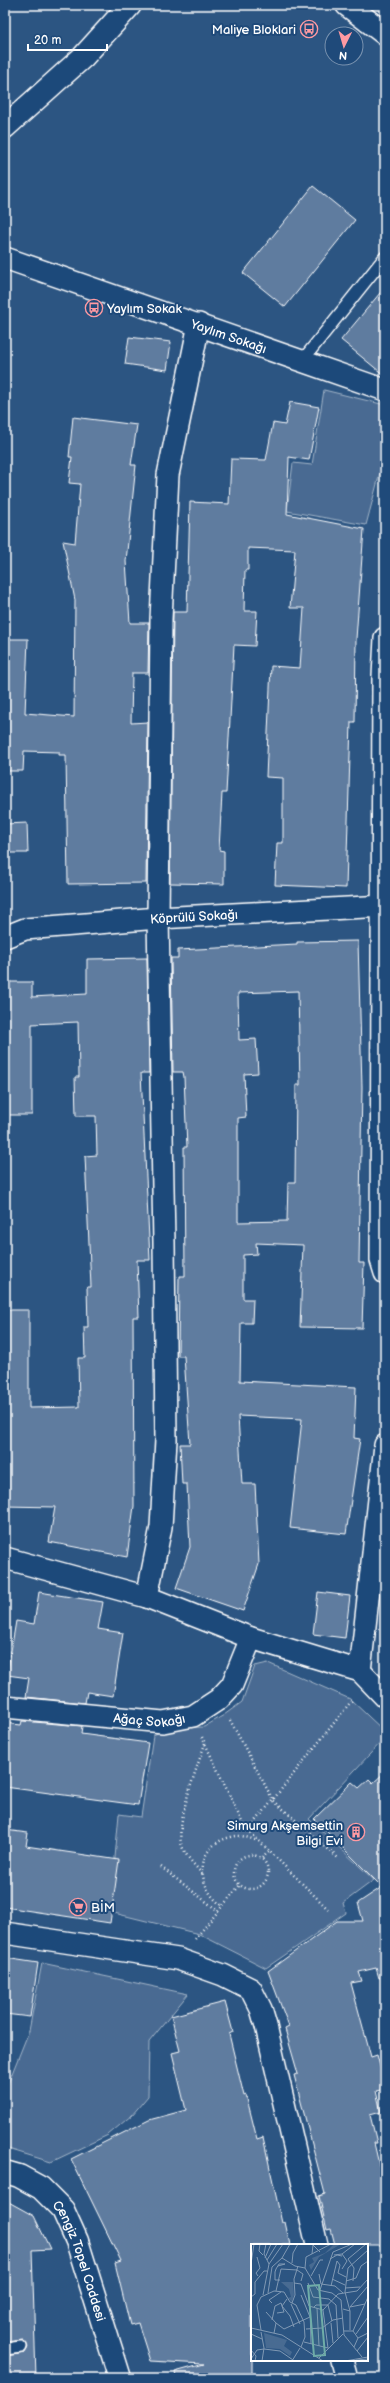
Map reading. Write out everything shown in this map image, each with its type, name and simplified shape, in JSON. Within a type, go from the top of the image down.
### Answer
[{"type":"main road","points":[[5,127],[82,57],[130,5]]},
{"type":"main road","points":[[347,5],[385,34]]},
{"type":"main road","name":"Cengiz Topel Caddesi","points":[[5,2172],[19,2176],[41,2188],[63,2210],[77,2241],[120,2378]]},
{"type":"street","name":"Yaylım Sokağı","points":[[5,258],[199,324],[385,390]]},
{"type":"street","points":[[147,1597],[160,1528],[166,1440],[158,918],[161,619],[168,475],[199,324]]},
{"type":"street","points":[[385,638],[381,1260],[385,1273]]},
{"type":"street","name":"Köprülü Sokağı","points":[[5,937],[25,929],[158,918],[383,906]]},
{"type":"street","points":[[364,1675],[385,1445]]},
{"type":"street","points":[[5,1558],[147,1597],[251,1638],[364,1675],[385,1697]]},
{"type":"street","name":"Ağaç Sokağı","points":[[5,1707],[163,1722],[193,1716],[219,1699],[232,1685],[251,1638]]},
{"type":"street","points":[[5,1933],[178,1959],[223,1975],[251,1989],[261,2009],[317,2244]]},
{"type":"street","points":[[342,2361],[347,2378]]},
{"type":"lane","points":[[302,360],[385,257]]},
{"type":"lane","points":[[5,2349],[21,2347]]},
{"type":"path","points":[[248,1830],[334,1725],[364,1675]]},
{"type":"path","points":[[219,1699],[273,1800],[340,1859]]},
{"type":"path","points":[[193,1716],[244,1826],[328,1909]]},
{"type":"path","points":[[205,1743],[180,1827],[182,1846],[187,1856],[202,1874],[207,1891],[221,1905]]},
{"type":"path","points":[[202,1874],[205,1857],[212,1847],[221,1840],[232,1836],[243,1836],[260,1841]]},
{"type":"path","points":[[262,1858],[270,1851]]},
{"type":"path","points":[[251,1855],[262,1858],[268,1868],[268,1874],[264,1883],[250,1889],[240,1885],[234,1875],[236,1864],[245,1856],[251,1855]]},
{"type":"path","points":[[160,1867],[190,1887],[217,1910]]},
{"type":"path","points":[[178,1959],[221,1905],[240,1885]]},
{"type":"shaded area","points":[[324,390],[385,405],[385,454],[366,525],[287,511],[293,463],[312,465]]},
{"type":"shaded area","points":[[268,1663],[350,1699],[385,1732],[385,1738],[309,1819],[374,1880],[343,1903],[346,1913],[266,1968],[199,1934],[110,1912],[119,1814],[141,1817],[153,1735],[170,1728],[204,1727],[224,1715],[242,1702],[255,1666]]},
{"type":"shaded area","points":[[42,1963],[188,1994],[149,2042],[148,2096],[132,2115],[108,2135],[51,2162],[5,2148],[5,2091],[29,2031]]},
{"type":"building","points":[[313,186],[355,220],[285,307],[243,273]]},
{"type":"building","points":[[385,287],[385,376],[341,340]]},
{"type":"building","points":[[129,337],[171,342],[167,370],[125,364]]},
{"type":"building","points":[[290,402],[319,407],[309,460],[289,457],[287,514],[364,529],[356,639],[355,722],[351,722],[346,888],[275,885],[277,843],[283,843],[283,778],[266,777],[271,666],[300,668],[304,608],[290,608],[295,550],[248,548],[248,570],[245,570],[244,611],[257,611],[255,646],[234,645],[226,793],[222,793],[219,850],[224,851],[224,884],[170,883],[173,612],[187,612],[190,502],[229,504],[231,459],[266,460],[273,423],[285,425]]},
{"type":"building","points":[[73,417],[137,425],[131,465],[136,465],[126,561],[130,623],[149,623],[148,673],[132,673],[131,723],[148,722],[146,883],[68,884],[66,755],[59,755],[59,752],[24,751],[23,771],[5,771],[5,639],[28,639],[25,713],[74,717],[75,600],[63,541],[75,543],[80,484],[69,483],[72,457],[69,457]]},
{"type":"building","points":[[27,823],[28,853],[5,853],[5,824]]},
{"type":"building","points":[[358,941],[362,1087],[359,1263],[364,1263],[362,1328],[300,1327],[303,1245],[256,1243],[257,1254],[243,1255],[243,1299],[253,1299],[252,1323],[241,1323],[240,1381],[356,1387],[354,1438],[360,1439],[346,1534],[290,1528],[302,1419],[238,1416],[242,1484],[255,1484],[259,1564],[243,1611],[176,1588],[190,1547],[187,1484],[182,1484],[180,1444],[190,1444],[184,1356],[178,1356],[179,1276],[185,1276],[184,1147],[187,1147],[184,1077],[183,1072],[173,1072],[171,958],[178,958],[178,950],[297,944],[297,942]],"holes":[[[298,991],[300,1085],[296,1085],[295,1182],[288,1182],[287,1221],[238,1222],[238,1118],[246,1117],[244,1074],[258,1073],[256,1039],[239,1040],[238,993]]]},
{"type":"building","points":[[147,958],[149,1073],[141,1073],[150,1260],[137,1260],[139,1317],[133,1317],[134,1506],[127,1557],[49,1542],[55,1507],[5,1506],[5,1310],[29,1310],[29,1408],[79,1407],[78,1358],[85,1358],[84,1327],[88,1327],[87,1287],[91,1287],[85,1156],[97,1155],[96,1116],[76,1116],[75,1077],[79,1077],[78,1022],[32,1024],[32,1115],[5,1115],[5,982],[32,982],[32,997],[87,994],[87,959]]},
{"type":"building","points":[[39,1592],[103,1602],[98,1629],[123,1633],[113,1696],[87,1692],[85,1703],[26,1697],[29,1678],[7,1675],[16,1621],[34,1624]]},
{"type":"building","points":[[318,1592],[350,1596],[345,1638],[313,1634]]},
{"type":"building","points":[[22,1721],[82,1726],[81,1734],[148,1743],[138,1805],[5,1787],[5,1723],[21,1725]]},
{"type":"building","points":[[385,1772],[385,1977],[379,1978],[376,1968],[359,1972],[362,1981],[351,1983],[371,2057],[377,2055],[385,2085],[385,2089],[376,2091],[381,2112],[370,2115],[377,2143],[374,2143],[385,2190],[385,2245],[335,2244],[331,2229],[327,2230],[319,2196],[325,2194],[294,2075],[298,2074],[285,2029],[289,2027],[268,1971],[337,1921],[363,1921],[358,1903],[382,1887],[314,1819],[352,1782],[359,1788],[369,1779],[373,1783]]},
{"type":"building","points":[[5,1830],[28,1833],[26,1846],[119,1860],[110,1923],[5,1907]]},
{"type":"building","points":[[5,1958],[38,1963],[30,2017],[5,2014]]},
{"type":"building","points":[[225,2002],[233,2032],[229,2034],[244,2096],[246,2095],[257,2139],[263,2137],[282,2223],[285,2222],[290,2244],[251,2244],[252,2378],[176,2378],[175,2372],[204,2364],[150,2361],[138,2323],[130,2325],[115,2263],[121,2261],[71,2159],[149,2120],[186,2110],[172,2053],[180,2051],[171,2016]]},
{"type":"building","points":[[5,2200],[34,2216],[50,2249],[32,2250],[36,2378],[7,2378],[6,2356],[25,2353],[28,2347],[23,2340],[5,2342]]},
{"type":"place","name":"Maliye Bloklari","points":[[309,29]]},
{"type":"place","name":"Yaylım Sokak","points":[[94,308]]},
{"type":"place","name":"Simurg Akşemsettin Bilgi Evi","points":[[356,1832]]},
{"type":"place","name":"BİM","points":[[78,1907]]}]
